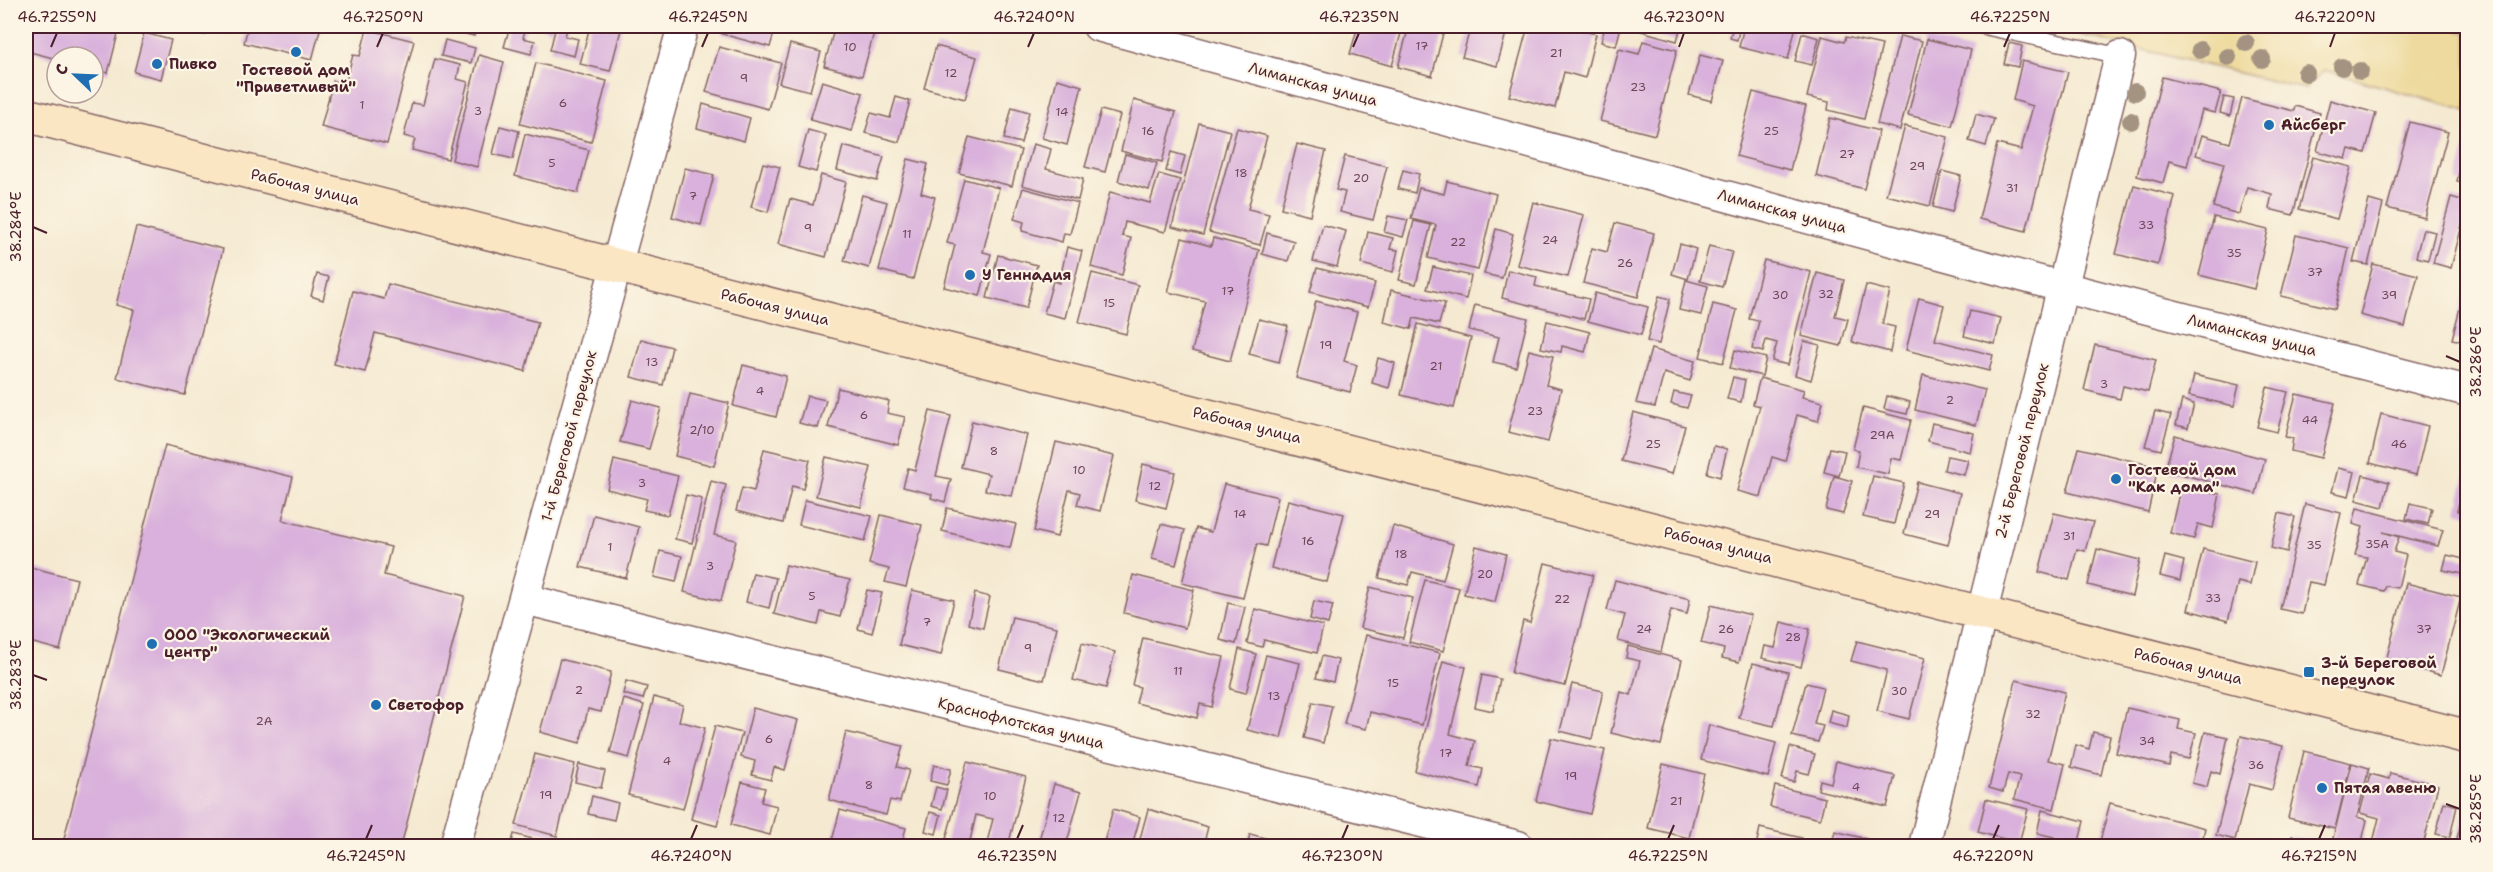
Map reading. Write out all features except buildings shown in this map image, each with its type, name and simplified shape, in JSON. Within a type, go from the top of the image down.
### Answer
[{"type":"street","name":"1-й Береговой переулок","points":[[455,846],[683,26]]},
{"type":"street","name":"Лиманская улица","points":[[1098,26],[2062,287],[2468,390]]},
{"type":"street","name":"2-й Береговой переулок","points":[[1924,846],[2120,56]]},
{"type":"street","name":"Рабочая улица","points":[[26,115],[2468,738]]},
{"type":"street","name":"Краснофлотская улица","points":[[524,599],[1518,846]]},
{"type":"lane","points":[[1983,26],[2120,56]]},
{"type":"sand","points":[[2045,26],[2445,26],[2467,33],[2467,111],[2324,70],[2305,89]]},
{"type":"place","name":"Гостевой дом \"Приветливый\"","points":[[296,52]]},
{"type":"place","name":"Пивко","points":[[157,64]]},
{"type":"place","name":"Айсберг","points":[[2269,125]]},
{"type":"place","name":"У Геннадия","points":[[970,275]]},
{"type":"place","name":"Гостевой дом \"Как дома\"","points":[[2116,479]]},
{"type":"place","name":"ООО \"Экологический центр\"","points":[[152,644]]},
{"type":"place","name":"3-й Береговой переулок","points":[[2309,672]]},
{"type":"place","name":"Светофор","points":[[376,705]]},
{"type":"place","name":"Пятая авеню","points":[[2322,788]]}]
